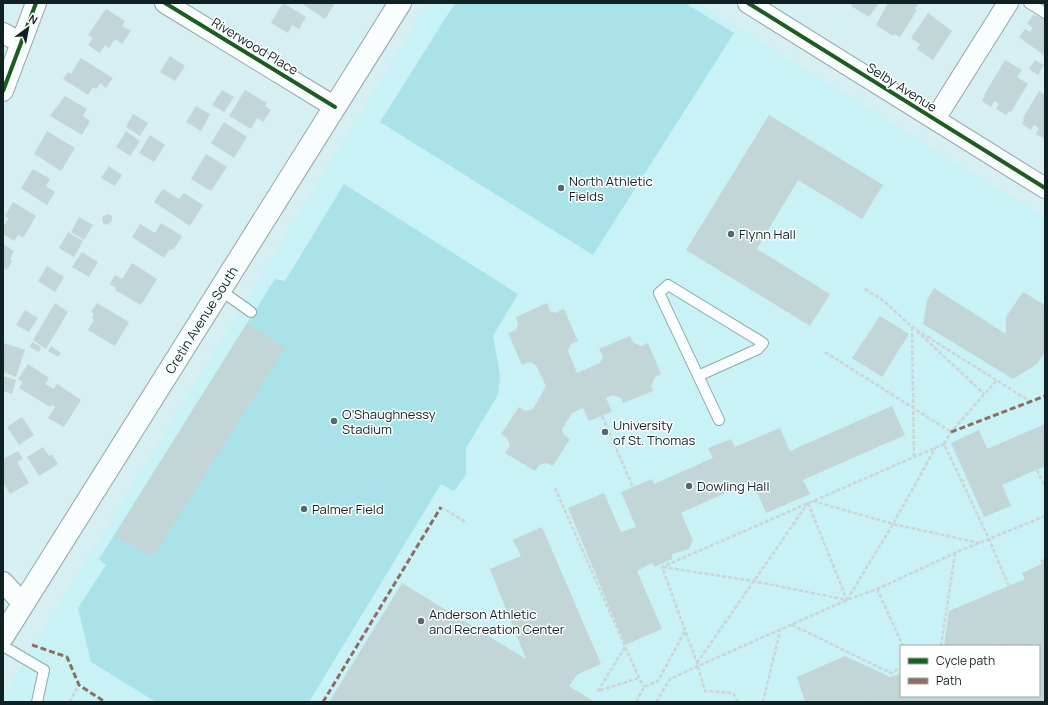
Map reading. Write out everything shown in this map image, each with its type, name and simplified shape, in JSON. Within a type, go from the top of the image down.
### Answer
[{"type":"main road","name":"Cretin Avenue South","points":[[3,636],[400,3]]},
{"type":"street","points":[[3,90],[36,3]]},
{"type":"street","name":"Riverwood Place","points":[[165,3],[335,107]]},
{"type":"street","name":"Selby Avenue","points":[[748,3],[1045,188]]},
{"type":"street","points":[[935,119],[1008,3]]},
{"type":"street","points":[[3,33],[20,42]]},
{"type":"street","points":[[3,582],[23,604]]},
{"type":"lane","points":[[1028,3],[1045,13]]},
{"type":"lane","points":[[698,376],[758,349],[762,343],[668,285],[659,293],[698,376],[719,420]]},
{"type":"lane","points":[[220,290],[251,312]]},
{"type":"lane","points":[[3,646],[44,670],[37,702]]},
{"type":"path","points":[[865,289],[884,301],[984,394]]},
{"type":"path","points":[[912,327],[1031,402]]},
{"type":"path","points":[[912,327],[914,456]]},
{"type":"path","points":[[825,352],[951,432]]},
{"type":"path","points":[[662,566],[944,444],[951,432],[996,381]]},
{"type":"path","points":[[602,416],[633,487]]},
{"type":"path","points":[[944,444],[989,539],[1034,645]]},
{"type":"path","points":[[847,600],[893,524],[936,447]]},
{"type":"path","points":[[1037,470],[1045,487]]},
{"type":"path","points":[[962,482],[967,480]]},
{"type":"path","points":[[555,488],[644,687]]},
{"type":"path","points":[[812,501],[893,524],[980,543]]},
{"type":"path","points":[[808,503],[847,600]]},
{"type":"path","points":[[697,664],[808,503]]},
{"type":"path","points":[[441,507],[467,523]]},
{"type":"path","points":[[656,702],[670,679],[697,664],[780,630],[847,600],[877,589],[955,553],[1045,516]]},
{"type":"path","points":[[941,645],[955,553]]},
{"type":"path","points":[[662,566],[847,600]]},
{"type":"path","points":[[662,566],[697,664],[704,691],[733,693],[738,702]]},
{"type":"path","points":[[877,589],[903,645]]},
{"type":"path","points":[[995,645],[1045,624]]},
{"type":"path","points":[[791,625],[891,672],[900,668]]},
{"type":"path","points":[[763,702],[780,630]]},
{"type":"path","points":[[636,702],[644,687],[658,682],[685,631]]},
{"type":"path","points":[[625,647],[598,691],[639,678]]},
{"type":"path","points":[[1040,661],[1045,675]]},
{"type":"path","points":[[69,702],[79,685]]},
{"type":"path","points":[[856,702],[900,685]]},
{"type":"path","points":[[1026,702],[1045,697]]},
{"type":"shaded area","name":"University of St. Thomas","points":[[428,3],[698,3],[1045,218],[1045,702],[3,702],[3,696]]},
{"type":"shaded area","name":"North Athletic Fields","points":[[455,3],[685,3],[734,33],[593,255],[380,122]]},
{"type":"shaded area","name":"O’Shaughnessy Stadium","points":[[344,184],[518,294],[493,336],[500,375],[498,395],[466,448],[466,475],[454,491],[441,484],[309,702],[156,702],[91,662],[78,608],[106,565],[99,559],[275,279],[285,281]]},
{"type":"building","points":[[283,3],[306,17],[299,29],[292,25],[288,33],[271,23]]},
{"type":"building","points":[[301,3],[335,3],[325,19]]},
{"type":"building","points":[[853,3],[879,3],[869,17],[851,6]]},
{"type":"building","points":[[888,3],[919,3],[915,9],[917,10],[900,37],[894,34],[893,36],[876,25]]},
{"type":"building","points":[[106,9],[125,21],[122,26],[131,31],[122,44],[115,39],[109,48],[105,45],[100,53],[88,45],[93,38],[88,35]]},
{"type":"building","points":[[928,13],[952,31],[933,60],[917,49],[920,44],[911,38]]},
{"type":"building","points":[[1033,15],[1045,19],[1045,56],[1019,37],[1025,29],[1030,32],[1033,28],[1027,24]]},
{"type":"building","points":[[170,56],[185,66],[175,81],[160,72]]},
{"type":"building","points":[[81,58],[113,78],[106,88],[100,83],[96,89],[93,87],[88,95],[63,79],[68,72],[71,74]]},
{"type":"building","points":[[1005,60],[1022,70],[1017,77],[1028,84],[1011,112],[1009,111],[1006,115],[996,109],[999,104],[994,101],[991,107],[982,101]]},
{"type":"building","points":[[1035,60],[1044,65],[1038,75],[1029,69]]},
{"type":"building","points":[[222,90],[234,97],[224,112],[212,105]]},
{"type":"building","points":[[245,90],[267,103],[265,106],[271,110],[263,122],[257,118],[251,129],[229,116]]},
{"type":"building","points":[[1039,91],[1045,95],[1045,139],[1036,134],[1039,128],[1034,125],[1031,130],[1022,124],[1024,120],[1023,118]]},
{"type":"building","points":[[65,96],[87,109],[83,116],[90,121],[82,135],[50,116]]},
{"type":"building","points":[[196,106],[210,114],[201,131],[186,122]]},
{"type":"building","points":[[133,114],[148,123],[140,136],[126,127]]},
{"type":"building","name":"Flynn Hall","points":[[769,115],[883,185],[862,219],[798,180],[757,249],[830,294],[810,326],[686,250]]},
{"type":"building","points":[[224,122],[247,137],[234,158],[211,143]]},
{"type":"building","points":[[47,131],[75,148],[61,171],[34,154]]},
{"type":"building","points":[[126,131],[140,141],[130,156],[116,147]]},
{"type":"building","points":[[150,135],[165,145],[154,162],[139,153]]},
{"type":"building","points":[[206,154],[227,167],[211,191],[191,179]]},
{"type":"building","points":[[109,166],[122,175],[115,186],[101,178]]},
{"type":"building","points":[[33,169],[50,179],[46,186],[55,192],[47,205],[21,188]]},
{"type":"building","points":[[163,189],[179,199],[184,193],[203,205],[190,226],[154,202]]},
{"type":"building","points":[[13,202],[36,216],[23,238],[18,235],[14,241],[3,234],[3,227],[9,218],[5,216]]},
{"type":"building","points":[[108,214],[112,216],[112,221],[107,225],[103,223],[102,217]]},
{"type":"building","points":[[79,217],[93,225],[84,240],[71,232]]},
{"type":"building","points":[[161,223],[182,236],[176,246],[172,250],[170,249],[164,258],[132,237],[140,224],[155,233]]},
{"type":"building","points":[[68,232],[83,241],[74,257],[59,248]]},
{"type":"building","points":[[3,244],[14,251],[10,259],[12,261],[7,270],[3,268]]},
{"type":"building","points":[[82,252],[98,262],[89,277],[72,267]]},
{"type":"building","points":[[132,263],[157,279],[141,305],[115,290],[116,288],[110,284],[115,275],[122,279]]},
{"type":"building","points":[[47,266],[64,277],[55,292],[38,281]]},
{"type":"building","points":[[934,288],[1006,334],[1006,317],[1023,292],[1045,305],[1045,352],[1037,364],[1013,379],[923,324],[927,300]]},
{"type":"building","points":[[55,303],[68,312],[46,349],[33,340]]},
{"type":"building","points":[[97,303],[129,322],[115,346],[88,330],[94,320],[92,318],[94,313],[91,312]]},
{"type":"building","points":[[547,303],[550,311],[555,313],[564,309],[578,341],[571,344],[568,351],[577,373],[600,363],[603,357],[599,349],[630,336],[633,342],[641,346],[648,343],[661,374],[655,377],[651,386],[653,391],[623,403],[621,398],[613,395],[606,398],[612,412],[589,421],[583,408],[572,413],[562,429],[564,435],[570,439],[553,466],[547,463],[539,465],[535,471],[505,453],[510,446],[507,438],[501,434],[519,407],[525,411],[533,409],[546,386],[536,365],[530,362],[522,365],[508,333],[516,330],[518,324],[516,317]]},
{"type":"building","points":[[25,310],[38,318],[29,332],[16,325]]},
{"type":"building","points":[[880,316],[909,334],[882,377],[852,358]]},
{"type":"building","points":[[247,323],[285,348],[153,557],[114,536]]},
{"type":"building","points":[[32,342],[41,347],[39,352],[30,347]]},
{"type":"building","points":[[4,343],[25,350],[16,377],[3,372]]},
{"type":"building","points":[[51,346],[61,353],[58,357],[48,351]]},
{"type":"building","points":[[28,364],[49,378],[45,384],[54,389],[57,384],[81,400],[64,427],[48,418],[55,407],[52,405],[50,407],[19,388],[23,382],[18,379]]},
{"type":"building","points":[[3,376],[16,380],[12,394],[3,391]]},
{"type":"building","name":"Dowling Hall","points":[[892,406],[905,435],[803,480],[810,494],[766,513],[752,481],[681,513],[693,540],[689,549],[672,554],[672,559],[654,567],[652,563],[637,571],[662,629],[625,645],[568,508],[604,493],[621,532],[636,527],[621,492],[652,479],[654,484],[713,458],[708,448],[731,439],[735,447],[780,428],[790,451]]},
{"type":"building","points":[[22,417],[34,435],[19,445],[7,427]]},
{"type":"building","points":[[1045,424],[1045,466],[1002,485],[1011,506],[984,517],[951,443],[979,430],[987,449]]},
{"type":"building","points":[[43,447],[49,456],[52,454],[58,464],[39,476],[27,457]]},
{"type":"building","points":[[18,451],[23,459],[17,462],[29,483],[10,494],[3,482],[3,459]]},
{"type":"building","name":"Anderson Athletic and Recreation Center","points":[[542,527],[601,664],[578,674],[569,686],[595,702],[329,702],[402,583],[526,659],[490,569],[521,556],[513,540]]},
{"type":"building","points":[[1045,559],[1045,701],[805,702],[797,677],[845,656],[890,677],[900,673],[900,697],[1040,697],[1040,645],[944,645],[949,611],[1025,579],[1022,573],[1042,564],[1040,560]]},
{"type":"marked path","points":[[951,432],[1045,396]]},
{"type":"marked path","points":[[323,702],[441,507]]},
{"type":"marked path","points":[[32,645],[67,657],[79,685],[105,702]]},
{"type":"cycle path","points":[[3,91],[36,3]]},
{"type":"cycle path","points":[[165,3],[335,107]]},
{"type":"cycle path","points":[[748,3],[1045,188]]},
{"type":"place","name":"North Athletic Fields","points":[[561,188]]},
{"type":"place","name":"Flynn Hall","points":[[731,234]]},
{"type":"place","name":"O’Shaughnessy Stadium","points":[[334,421]]},
{"type":"place","name":"University of St. Thomas","points":[[605,432]]},
{"type":"place","name":"Dowling Hall","points":[[689,486]]},
{"type":"place","name":"Palmer Field","points":[[304,509]]},
{"type":"place","name":"Anderson Athletic and Recreation Center","points":[[421,621]]}]
